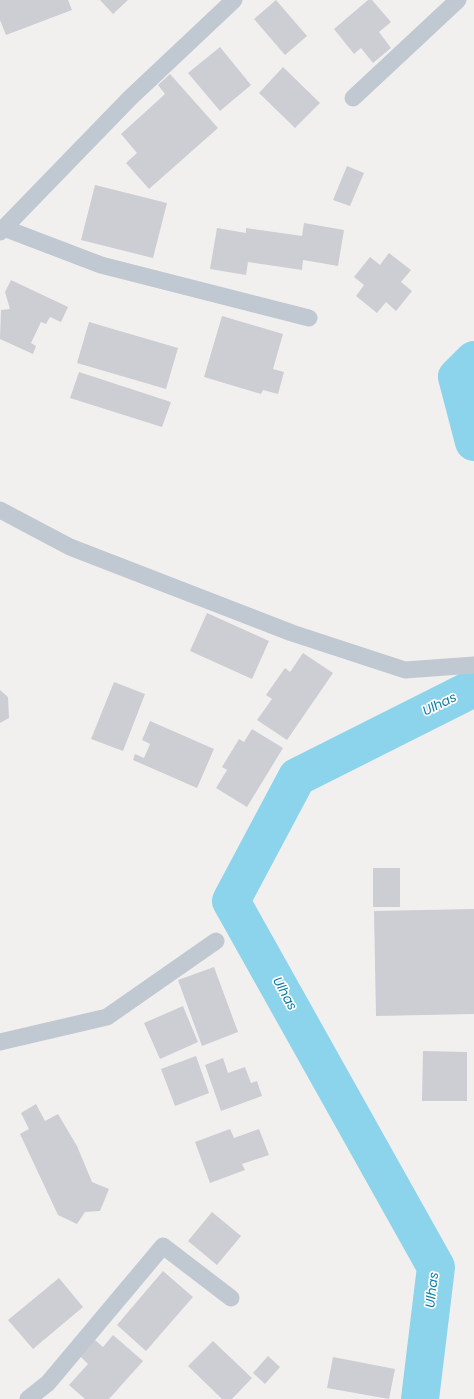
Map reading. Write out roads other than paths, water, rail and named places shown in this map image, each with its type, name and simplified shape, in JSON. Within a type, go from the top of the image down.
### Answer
[{"type":"street","points":[[234,0],[130,98],[2,230],[101,265],[309,318]]},
{"type":"street","points":[[353,98],[458,0]]},
{"type":"street","points":[[0,510],[70,547],[292,634],[405,670],[474,665]]},
{"type":"street","points":[[0,1042],[107,1017],[216,941]]},
{"type":"street","points":[[28,1399],[48,1383],[163,1246],[231,1298]]},
{"type":"waterway","name":"Ulhas","points":[[474,360],[457,377],[474,442]]},
{"type":"waterway","name":"Ulhas","points":[[420,1399],[436,1267],[231,901],[297,777],[474,688]]}]
